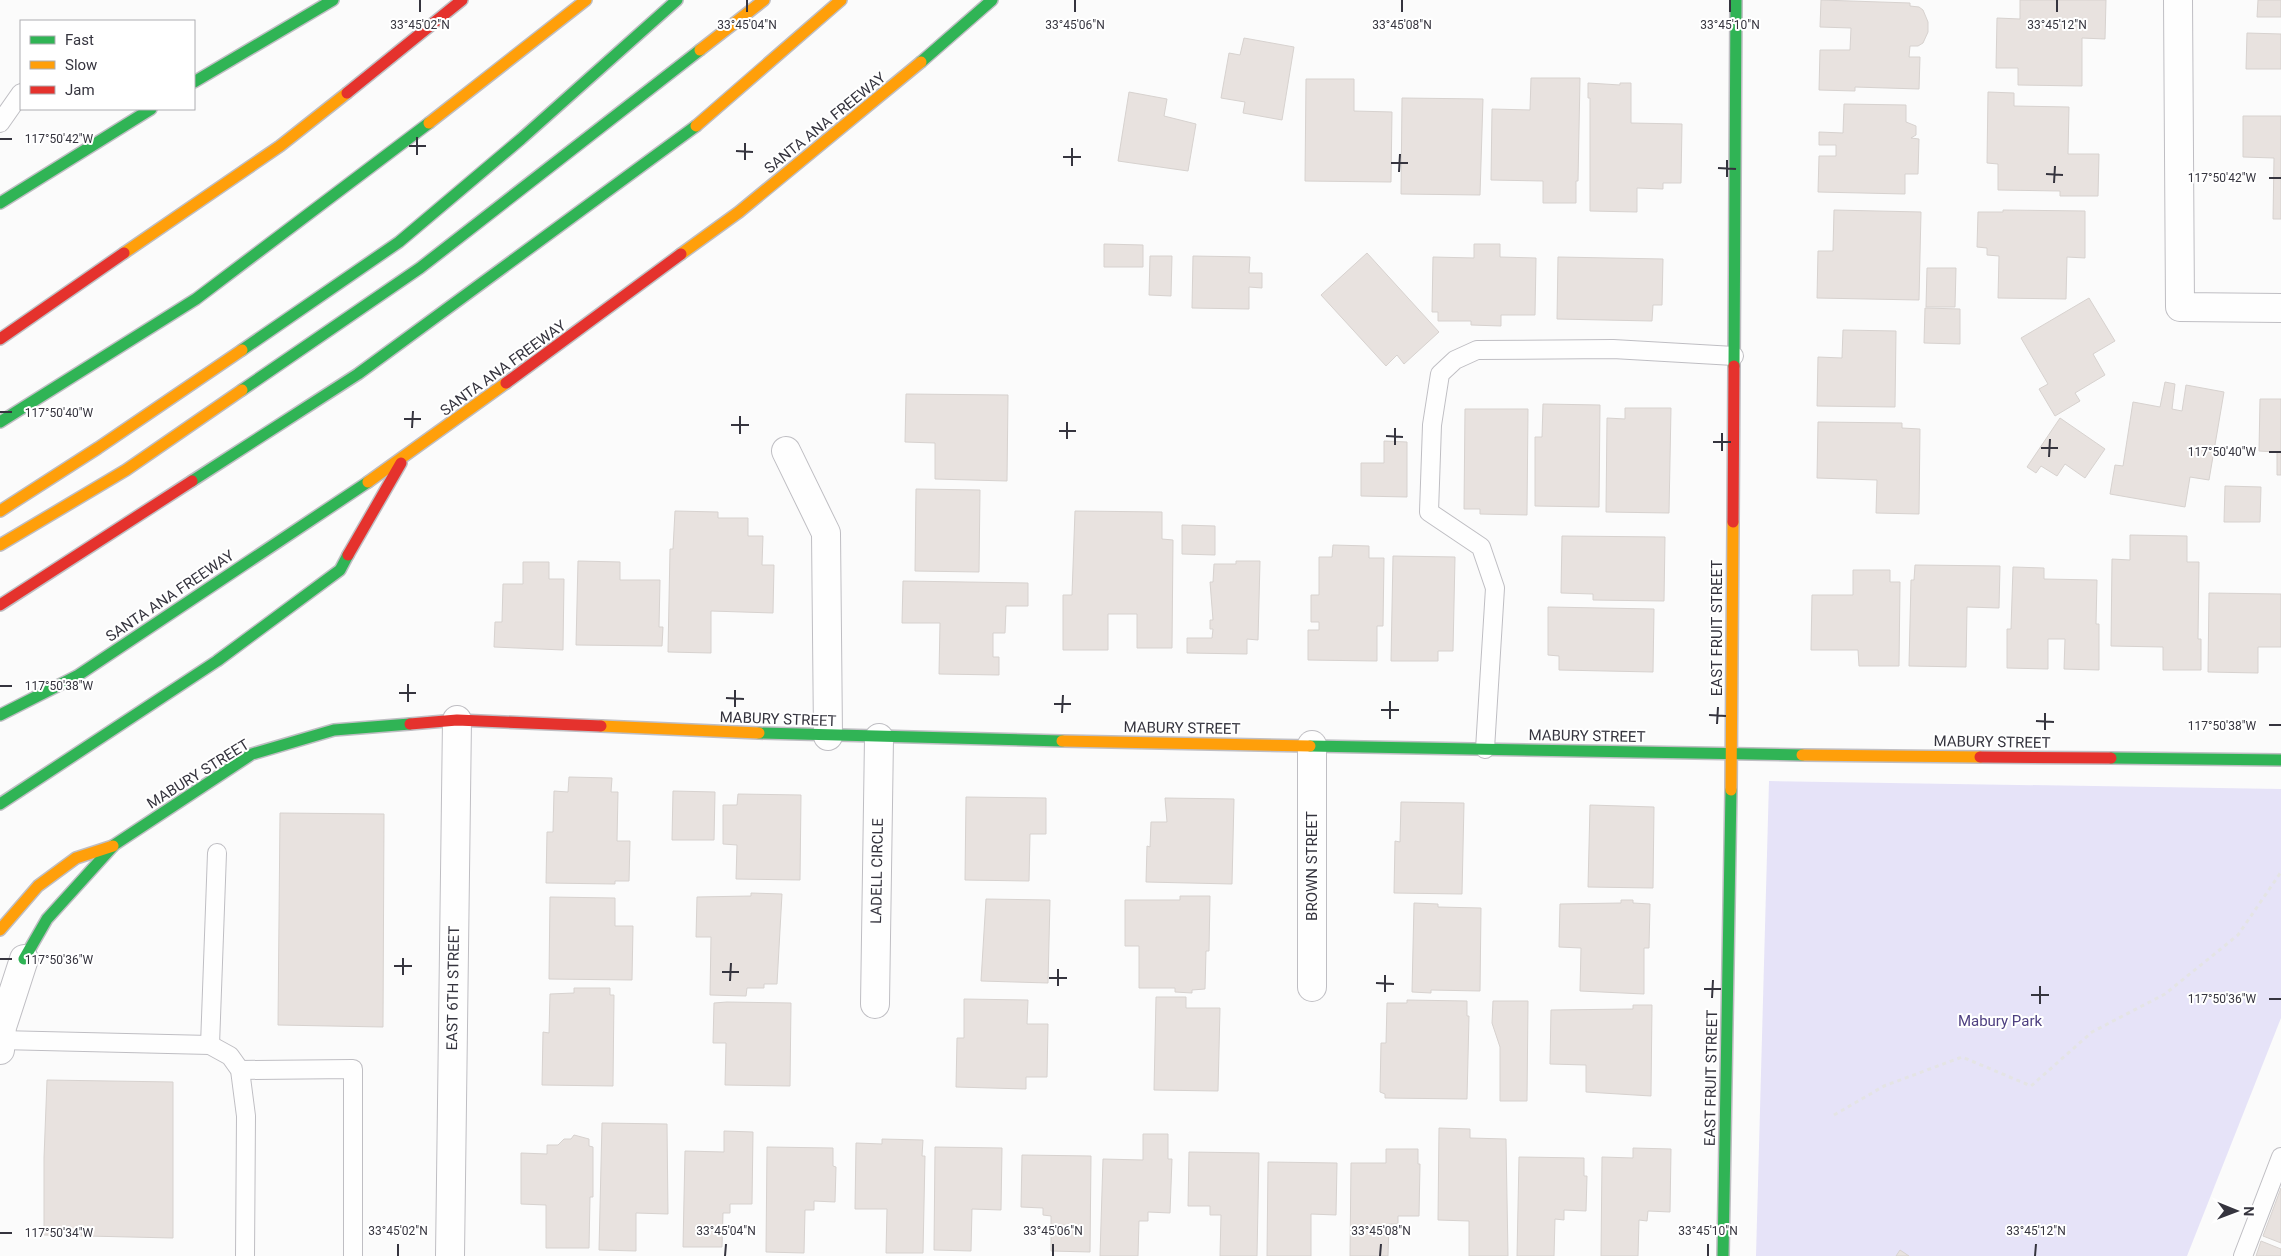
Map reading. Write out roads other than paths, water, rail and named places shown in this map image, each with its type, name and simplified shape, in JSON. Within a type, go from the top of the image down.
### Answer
[{"type":"main road","points":[[195,81],[333,0]]},
{"type":"main road","points":[[0,339],[280,146],[462,0]]},
{"type":"main road","points":[[0,422],[196,300],[466,96],[586,0]]},
{"type":"main road","points":[[0,511],[98,448],[399,242],[521,139],[678,0]]},
{"type":"main road","points":[[0,545],[126,470],[420,268],[764,0]]},
{"type":"main road","points":[[0,605],[22,593],[358,374],[694,128],[841,0]]},
{"type":"main road","name":"SANTA ANA FREEWAY","points":[[0,715],[77,676],[404,458],[739,212],[899,81],[992,0]]},
{"type":"main road","name":"EAST FRUIT STREET","points":[[1723,1256],[1732,754],[1736,0]]},
{"type":"main road","points":[[0,203],[149,110]]},
{"type":"main road","points":[[0,804],[217,661],[340,570],[404,458]]},
{"type":"main road","name":"MABURY STREET","points":[[24,959],[47,919],[114,845],[252,754],[334,730],[457,720],[879,738],[1732,754],[2281,760]]},
{"type":"main road","name":"MABURY STREET","points":[[0,930],[38,886],[53,874],[76,858],[114,845]]},
{"type":"street","points":[[2178,0],[2180,307],[2281,308]]},
{"type":"street","points":[[786,451],[826,533],[828,736]]},
{"type":"street","name":"EAST 6TH STREET","points":[[450,1256],[457,720]]},
{"type":"street","name":"LADELL CIRCLE","points":[[875,1004],[879,738]]},
{"type":"street","name":"BROWN STREET","points":[[1312,746],[1312,987]]},
{"type":"street","points":[[0,1043],[2,1027],[24,959]]},
{"type":"lane","points":[[0,123],[20,94]]},
{"type":"lane","points":[[1485,749],[1494,588],[1480,547],[1429,512],[1432,425],[1440,374],[1456,360],[1478,350],[1613,349],[1734,356]]},
{"type":"lane","points":[[210,1045],[216,853]]},
{"type":"lane","points":[[0,1043],[210,1045],[230,1056],[240,1070],[246,1116],[245,1256]]},
{"type":"lane","points":[[240,1070],[353,1069],[353,1256]]},
{"type":"lane","points":[[2243,1256],[2281,1156]]},
{"type":"park label","name":"Mabury Park","points":[[2000,1021]]}]
